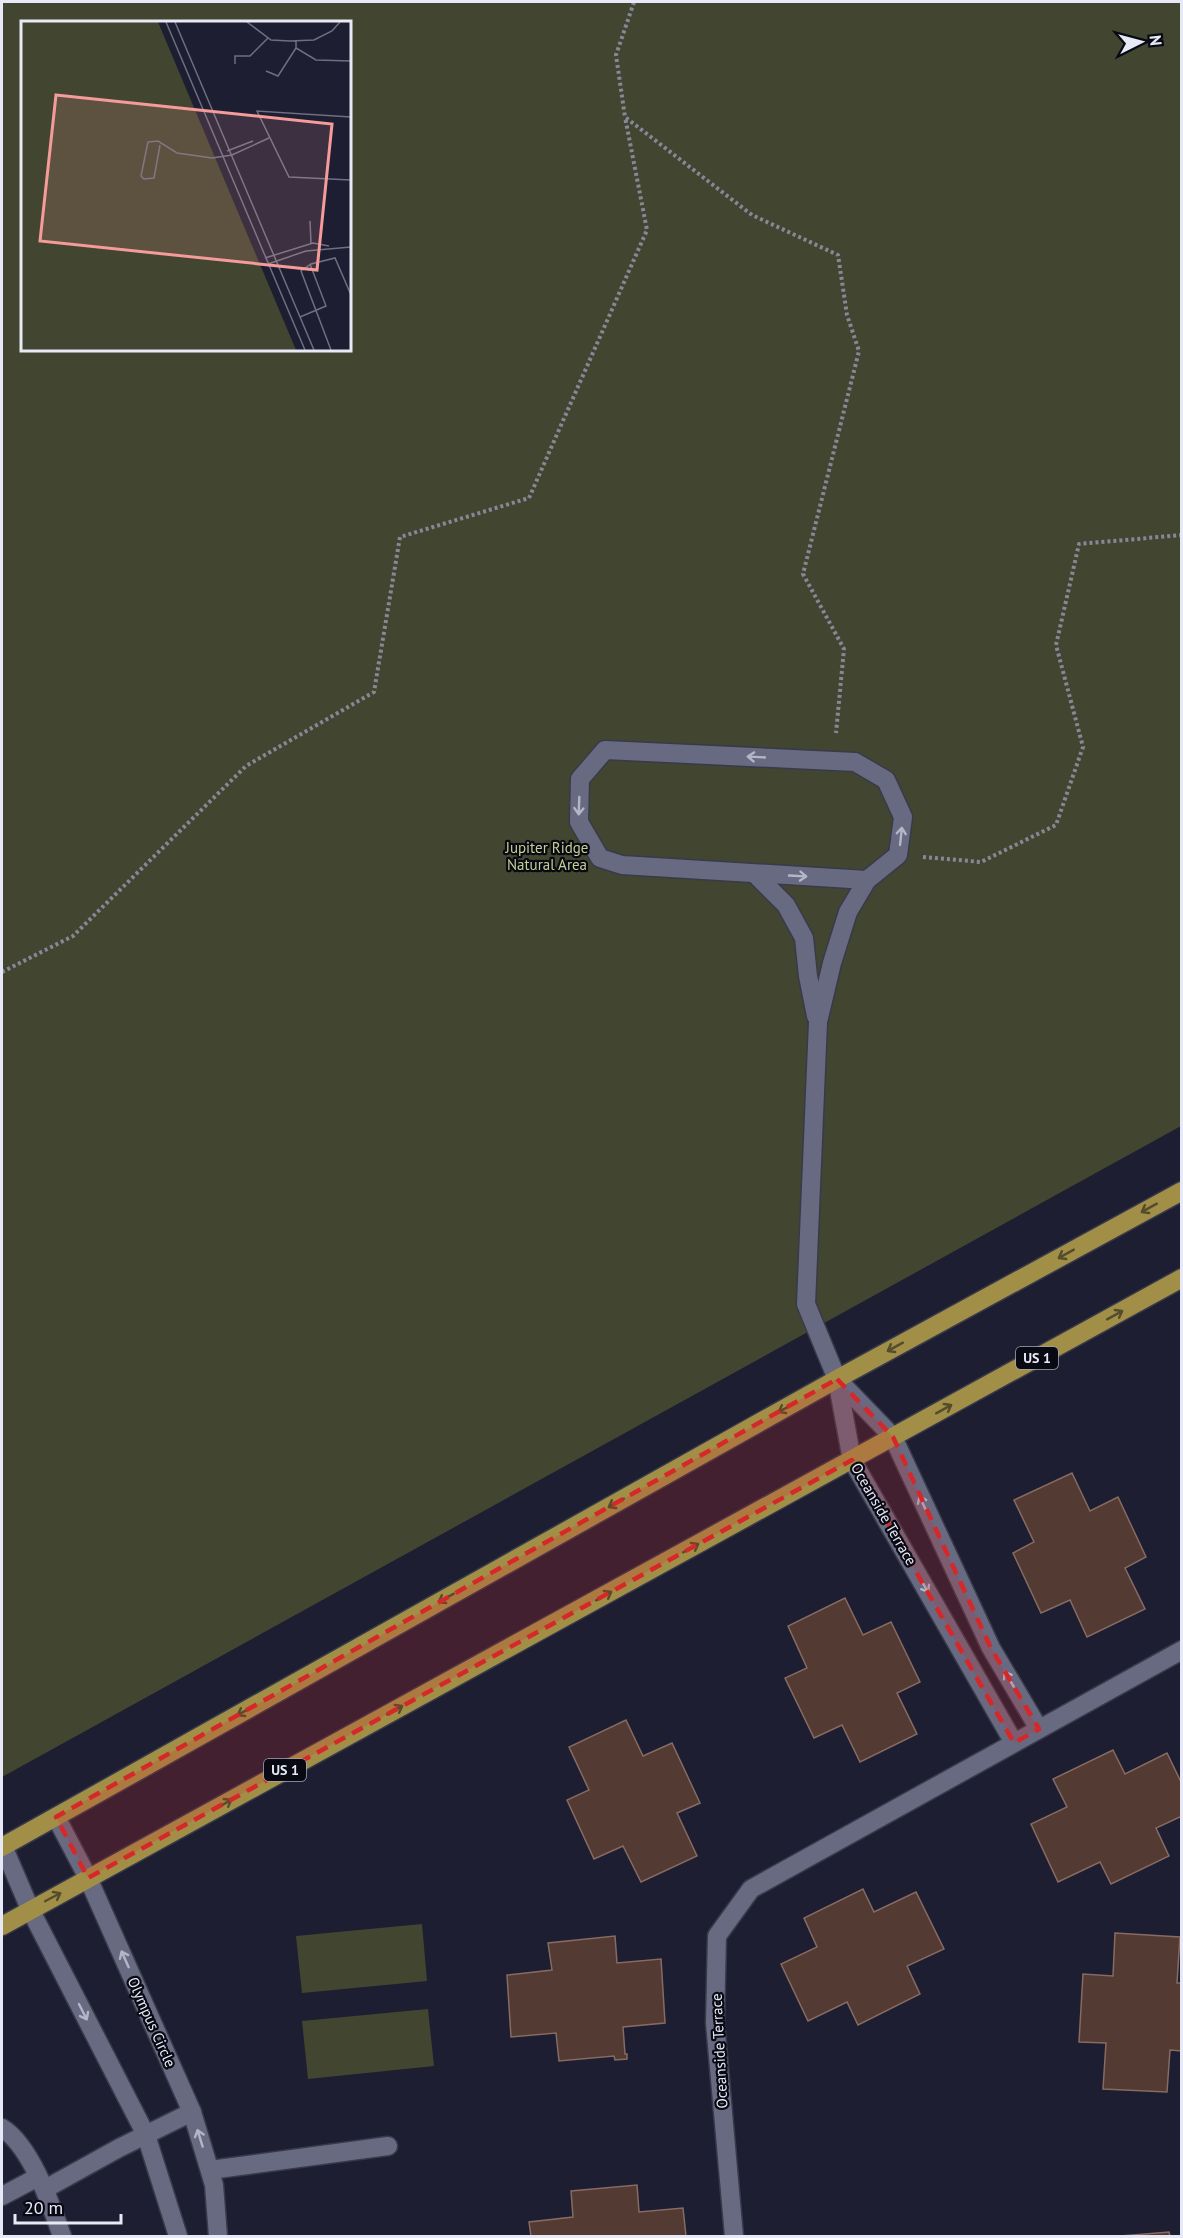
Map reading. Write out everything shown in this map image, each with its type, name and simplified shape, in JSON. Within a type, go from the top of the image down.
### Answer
[{"type":"main road","points":[[2,1846],[837,1379],[1182,1191]]},
{"type":"main road","name":"US 1","points":[[2,1926],[1182,1278]]},
{"type":"street","points":[[867,880],[622,865],[600,858],[579,822],[580,779],[605,750],[855,762],[886,780],[903,817],[898,855],[867,880],[848,912],[832,963],[818,1022],[806,1304],[837,1379],[893,1437],[991,1648],[1039,1729]]},
{"type":"street","points":[[755,874],[786,905],[804,938],[808,976],[818,1022]]},
{"type":"street","name":"Oceanside Terrace","points":[[837,1379],[852,1460],[1014,1743]]},
{"type":"street","name":"Oceanside Terrace","points":[[734,2236],[715,2023],[717,1936],[751,1889],[1182,1650]]},
{"type":"street","name":"Olympus Circle","points":[[56,1816],[88,1878],[192,2112],[214,2185],[218,2236]]},
{"type":"street","points":[[2,1846],[30,1910],[146,2135],[178,2236]]},
{"type":"street","points":[[2,2196],[42,2183],[192,2112]]},
{"type":"street","points":[[2,2128],[12,2135],[42,2183],[62,2236]]},
{"type":"street","points":[[210,2170],[388,2146]]},
{"type":"path","points":[[2,972],[73,936],[246,766],[374,692],[400,537],[529,498],[647,230],[625,117],[616,55],[634,2]]},
{"type":"path","points":[[625,117],[752,215],[838,255],[847,315],[859,351],[802,574],[844,649],[833,761]]},
{"type":"path","points":[[898,855],[981,862],[1056,825],[1083,747],[1056,645],[1079,544],[1182,536]]},
{"type":"highlighted area","points":[[837,1379],[893,1437],[991,1648],[1039,1729],[1014,1743],[852,1460],[88,1878],[56,1817]]},
{"type":"green space","name":"Jupiter Ridge Natural Area","points":[[2,2],[1181,2],[1181,1126],[2,1777]]},
{"type":"green space","points":[[422,1924],[427,1981],[302,1993],[296,1936]]},
{"type":"green space","points":[[428,2009],[434,2066],[308,2079],[302,2021]]},
{"type":"building","points":[[1072,1473],[1090,1511],[1118,1497],[1146,1557],[1125,1568],[1145,1609],[1087,1637],[1070,1600],[1041,1613],[1013,1553],[1034,1542],[1014,1500]]},
{"type":"building","points":[[845,1598],[863,1635],[891,1622],[920,1682],[897,1693],[917,1734],[860,1762],[842,1725],[814,1738],[785,1678],[807,1668],[788,1626]]},
{"type":"building","points":[[626,1720],[643,1756],[672,1743],[700,1803],[677,1813],[697,1856],[641,1882],[623,1846],[594,1859],[567,1800],[589,1790],[569,1747]]},
{"type":"building","points":[[1113,1750],[1125,1774],[1167,1753],[1182,1784],[1182,1816],[1156,1828],[1169,1856],[1111,1884],[1100,1862],[1058,1882],[1031,1824],[1067,1807],[1053,1779]]},
{"type":"building","points":[[863,1889],[874,1912],[916,1892],[944,1949],[907,1966],[920,1994],[858,2025],[847,2002],[808,2021],[781,1964],[817,1947],[804,1918]]},
{"type":"building","points":[[1115,1933],[1180,1937],[1177,1983],[1182,1983],[1182,2051],[1170,2050],[1167,2092],[1103,2089],[1106,2043],[1079,2042],[1083,1974],[1113,1976]]},
{"type":"building","points":[[615,1936],[617,1963],[661,1959],[665,2023],[623,2027],[627,2059],[615,2060],[614,2056],[559,2061],[556,2033],[511,2037],[507,1975],[552,1970],[548,1943]]},
{"type":"building","points":[[637,2185],[639,2212],[683,2208],[686,2236],[531,2236],[529,2222],[573,2217],[571,2191]]},
{"type":"building","points":[[1169,2232],[1170,2236],[1120,2236]]}]
